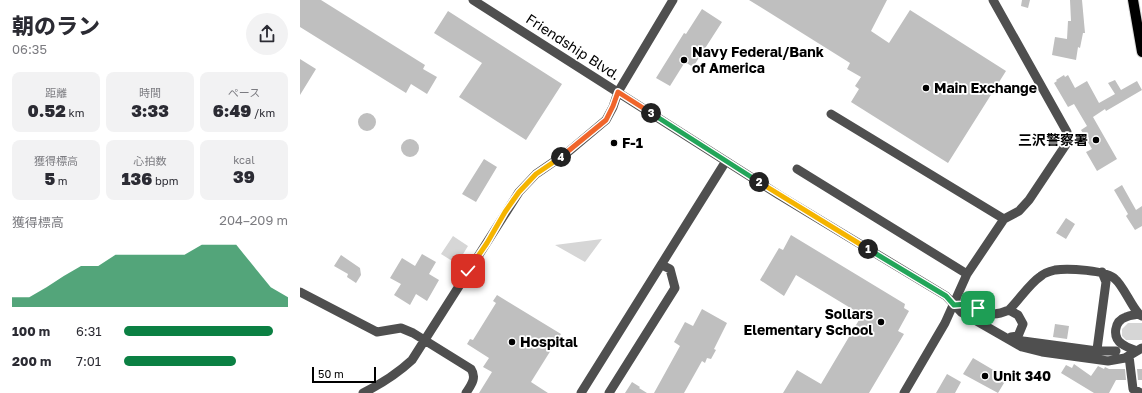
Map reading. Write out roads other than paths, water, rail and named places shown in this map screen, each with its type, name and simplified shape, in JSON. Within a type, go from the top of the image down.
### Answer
[{"type":"main road","points":[[1133,0],[1142,52]]},
{"type":"street","name":"Friendship Blvd.","points":[[473,0],[726,161],[946,296],[961,312],[1009,337]]},
{"type":"street","points":[[363,393],[381,384],[400,371],[412,360],[519,192],[536,174],[568,152],[606,120],[618,92],[673,0]]},
{"type":"street","points":[[904,393],[954,305],[967,274],[1004,219],[1019,211],[1029,200],[1067,143],[1067,132],[993,0]]},
{"type":"street","points":[[831,114],[1004,219]]},
{"type":"street","points":[[581,393],[726,161]]},
{"type":"street","points":[[797,169],[967,274]]},
{"type":"street","points":[[609,393],[675,288],[670,269],[662,264]]},
{"type":"street","points":[[954,305],[967,304],[989,314],[997,314],[1009,310],[1042,275],[1055,270],[1102,272],[1115,278],[1140,315],[1126,317],[1118,323],[1115,331],[1117,338],[1123,345],[1136,352]]},
{"type":"street","points":[[1096,355],[1106,282],[1102,272]]},
{"type":"street","points":[[300,292],[377,332],[401,328],[425,339],[471,369],[474,373],[474,379],[466,393]]},
{"type":"street","points":[[1009,310],[1018,315],[1023,324],[1018,336],[1009,337]]},
{"type":"street","points":[[1009,337],[1022,347],[1042,352],[1096,355],[1116,351]]},
{"type":"street","points":[[1009,337],[1023,341],[1059,346],[1096,355],[1108,361],[1120,360],[1136,352]]},
{"type":"street","points":[[1136,352],[1133,389],[1140,393]]},
{"type":"place","name":"Navy Federal/Bank of America","points":[[684,60]]},
{"type":"place","name":"Main Exchange","points":[[926,88]]},
{"type":"place","name":"三沢警察署","points":[[1096,140]]},
{"type":"place","name":"F-1","points":[[614,143]]},
{"type":"place","name":"Sollars Elementary School","points":[[881,322]]},
{"type":"place","name":"Hospital","points":[[512,342]]},
{"type":"place","name":"Unit 340","points":[[985,376]]}]
